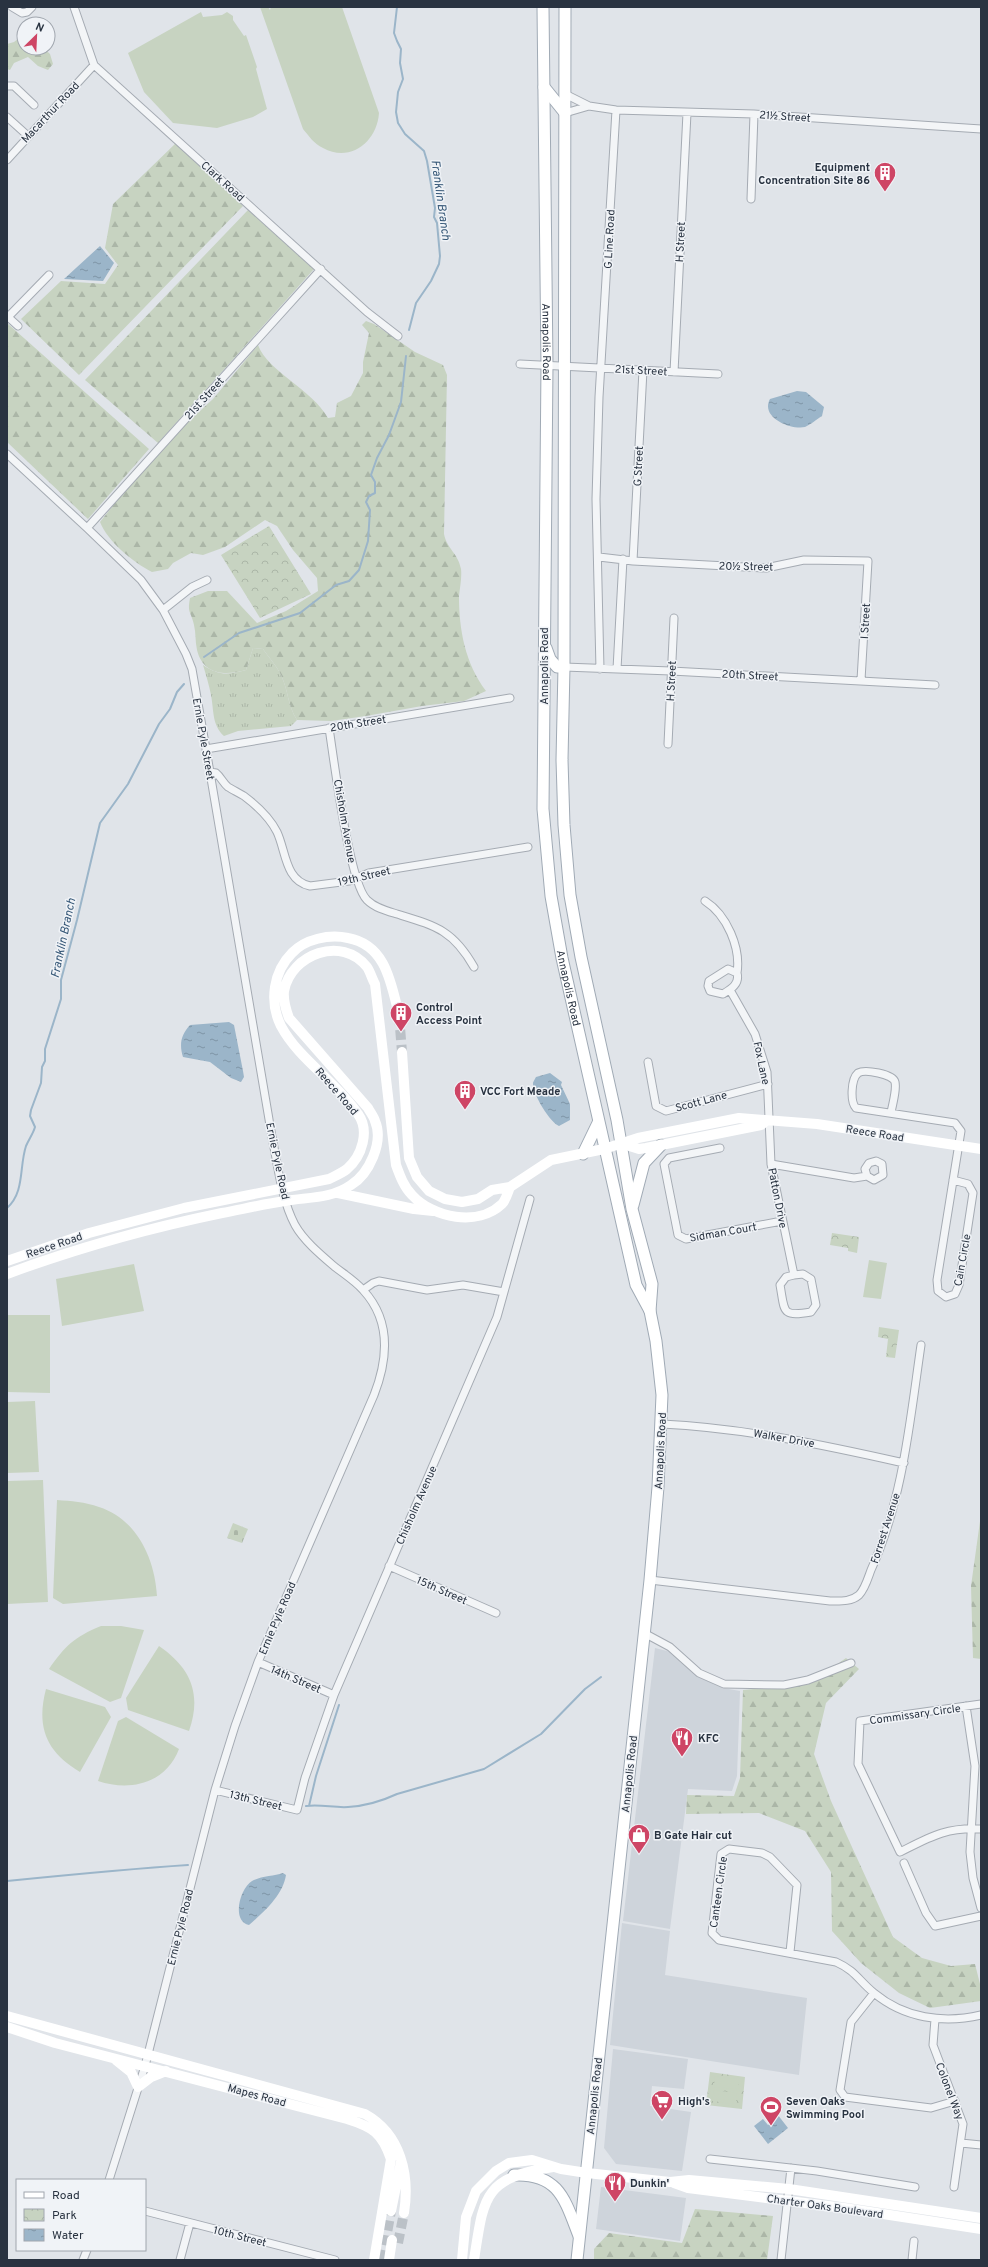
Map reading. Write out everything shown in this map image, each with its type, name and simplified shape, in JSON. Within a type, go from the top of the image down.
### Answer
[{"type":"main road","name":"Annapolis Road","points":[[543,7],[547,365],[543,809],[550,896],[579,1041],[636,1285],[650,1311]]},
{"type":"main road","name":"Annapolis Road","points":[[565,7],[564,667],[562,760],[564,825],[570,895],[632,1209],[652,1284],[650,1311],[660,1370],[662,1424],[650,1580],[577,2260]]},
{"type":"main road","points":[[544,87],[565,113]]},
{"type":"main road","points":[[544,644],[550,659],[557,667],[564,667]]},
{"type":"main road","points":[[583,1154],[598,1123]]},
{"type":"main road","points":[[632,1209],[644,1163],[661,1144]]},
{"type":"main road","points":[[514,2175],[530,2174],[557,2188],[565,2200],[579,2238]]},
{"type":"street","points":[[12,7],[22,13],[27,12],[32,7]]},
{"type":"street","name":"Clark Road","points":[[74,7],[94,65],[367,312],[398,336]]},
{"type":"street","name":"Macarthur Road","points":[[7,160],[94,65]]},
{"type":"street","points":[[7,86],[14,86],[34,105]]},
{"type":"street","name":"21½ Street","points":[[565,94],[589,106],[616,110],[754,114],[981,129]]},
{"type":"street","name":"21½ Street","points":[[565,113],[589,106]]},
{"type":"street","name":"G Line Road","points":[[602,368],[616,110]]},
{"type":"street","name":"H Street","points":[[674,372],[687,113]]},
{"type":"street","points":[[750,199],[754,114]]},
{"type":"street","points":[[7,117],[28,136]]},
{"type":"street","name":"21st Street","points":[[87,528],[321,269]]},
{"type":"street","points":[[18,326],[8,317],[49,274]]},
{"type":"street","points":[[520,364],[564,366]]},
{"type":"street","name":"21st Street","points":[[564,366],[718,374]]},
{"type":"street","points":[[600,669],[599,557],[596,499],[602,368]]},
{"type":"street","name":"G Street","points":[[633,561],[643,370]]},
{"type":"street","name":"Ernie Pyle Street","points":[[7,454],[141,580],[163,610],[180,640],[192,669],[265,1092]]},
{"type":"street","name":"20½ Street","points":[[599,557],[633,561],[764,568],[811,559],[868,561]]},
{"type":"street","points":[[617,669],[623,560]]},
{"type":"street","name":"I Street","points":[[861,680],[868,561]]},
{"type":"street","points":[[163,610],[192,588],[207,580]]},
{"type":"street","name":"H Street","points":[[668,744],[674,618]]},
{"type":"street","name":"20th Street","points":[[564,667],[861,680],[935,685]]},
{"type":"street","name":"20th Street","points":[[206,749],[510,698]]},
{"type":"street","name":"Chisholm Avenue","points":[[329,728],[356,878],[363,895],[371,903],[390,912],[436,927],[448,934],[458,943],[474,967]]},
{"type":"street","name":"19th Street","points":[[210,772],[216,773],[229,788],[245,797],[266,817],[280,839],[290,873],[298,882],[310,886],[349,881],[369,873],[528,847]]},
{"type":"street","points":[[706,901],[719,912],[726,924],[738,966],[737,982],[730,990],[723,994],[716,994],[710,991],[708,986],[709,982],[728,969],[737,973]]},
{"type":"street","name":"Reece Road","points":[[7,1261],[89,1233],[184,1208],[329,1179],[347,1169],[358,1156],[364,1141],[359,1115],[295,1045],[280,1026],[275,1009],[274,993],[277,977],[283,962],[305,943],[320,938],[348,938],[362,942],[374,950],[384,963],[390,979],[399,1015]]},
{"type":"street","name":"Reece Road","points":[[338,1193],[362,1176],[371,1162],[378,1133],[376,1122],[368,1108],[289,1018],[285,1005],[284,992],[292,971],[302,960],[327,950],[342,952],[356,957],[367,967],[375,984],[396,1165],[412,1196],[434,1211]]},
{"type":"street","name":"Fox Lane","points":[[730,990],[757,1039],[768,1084],[768,1120]]},
{"type":"street","name":"Reece Road","points":[[402,1052],[410,1158],[417,1177],[429,1191],[445,1199],[462,1202],[478,1199],[492,1190],[510,1187],[551,1160],[604,1150],[620,1143],[638,1138],[739,1118],[817,1124],[981,1150]]},
{"type":"street","name":"Scott Lane","points":[[648,1062],[656,1106],[660,1110],[666,1111],[768,1084]]},
{"type":"street","points":[[862,1072],[889,1075],[893,1079],[895,1084],[891,1113],[856,1108],[853,1105],[855,1077],[858,1074],[862,1072]]},
{"type":"street","name":"Ernie Pyle Road","points":[[109,2179],[145,2066],[215,1790],[235,1726],[258,1662],[379,1381],[385,1340],[376,1309],[362,1290],[321,1255],[306,1239],[296,1225],[285,1200],[282,1188],[265,1092]]},
{"type":"street","name":"Cain Circle","points":[[891,1113],[955,1123],[961,1131],[958,1146],[937,1286],[938,1291],[946,1296],[955,1294],[959,1285],[973,1193],[968,1184],[953,1180]]},
{"type":"street","name":"Reece Road","points":[[620,1143],[639,1149],[761,1125],[768,1120]]},
{"type":"street","name":"Patton Drive","points":[[768,1120],[771,1164],[794,1275]]},
{"type":"street","name":"Sidman Court","points":[[720,1148],[668,1158],[664,1164],[678,1235],[686,1239],[782,1221]]},
{"type":"street","points":[[771,1164],[854,1178],[867,1176]]},
{"type":"street","name":"Reece Road","points":[[7,1274],[123,1237],[221,1213],[285,1200],[338,1193],[414,1209],[434,1211],[467,1219],[484,1214],[503,1204],[510,1187]]},
{"type":"street","name":"Chisholm Avenue","points":[[296,1810],[305,1778],[334,1695],[487,1341],[504,1292],[530,1199]]},
{"type":"street","points":[[803,1274],[811,1279],[816,1305],[811,1312],[793,1315],[788,1313],[784,1308],[780,1285],[786,1277],[794,1275],[803,1274]]},
{"type":"street","points":[[362,1290],[379,1281],[427,1290],[463,1285],[504,1292]]},
{"type":"street","name":"Forrest Avenue","points":[[650,1580],[830,1601],[851,1600],[859,1594],[878,1557],[888,1527],[904,1463],[921,1345]]},
{"type":"street","name":"Walker Drive","points":[[662,1424],[730,1429],[794,1439],[904,1463]]},
{"type":"street","name":"15th Street","points":[[389,1566],[496,1613]]},
{"type":"street","points":[[644,1633],[670,1647],[699,1673],[724,1684],[784,1685],[808,1680],[851,1663]]},
{"type":"street","name":"14th Street","points":[[258,1662],[334,1695]]},
{"type":"street","name":"Commissary Circle","points":[[981,1704],[860,1721],[858,1764],[900,1852],[944,1831],[981,1829]]},
{"type":"street","points":[[966,1706],[975,1766],[970,1852],[973,1878],[981,1908]]},
{"type":"street","name":"13th Street","points":[[215,1790],[296,1810]]},
{"type":"street","name":"Canteen Circle","points":[[790,1952],[797,1886],[770,1857],[762,1853],[729,1849],[724,1851],[721,1854],[712,1933],[715,1938],[836,1962],[852,1969],[874,1993],[896,2008],[935,2019],[963,2019],[981,2015]]},
{"type":"street","points":[[904,1862],[926,1913],[935,1926],[981,1916]]},
{"type":"street","points":[[874,1993],[851,2022],[840,2090],[842,2094],[845,2096],[931,2108],[955,2101]]},
{"type":"street","name":"Mapes Road","points":[[7,2016],[365,2114],[378,2121],[390,2134],[401,2162],[406,2183],[397,2213]]},
{"type":"street","name":"Colonel Way","points":[[935,2019],[933,2045],[963,2124],[954,2187]]},
{"type":"street","name":"Mapes Road","points":[[7,2027],[55,2043],[354,2121],[375,2130],[386,2144],[391,2160],[374,2260]]},
{"type":"street","points":[[112,2057],[131,2072],[138,2087],[151,2077],[166,2071]]},
{"type":"street","points":[[961,2143],[981,2145]]},
{"type":"street","points":[[710,2159],[791,2168],[915,2187]]},
{"type":"street","points":[[462,2260],[466,2217],[476,2191],[487,2178],[509,2163],[532,2160],[587,2173]]},
{"type":"street","points":[[474,2260],[484,2205],[495,2188],[514,2175],[557,2166]]},
{"type":"street","points":[[781,2260],[791,2168]]},
{"type":"street","name":"Charter Oaks Boulevard","points":[[587,2173],[670,2182],[689,2180],[789,2189],[981,2218]]},
{"type":"street","name":"Charter Oaks Boulevard","points":[[670,2182],[688,2188],[788,2200],[981,2229]]},
{"type":"street","name":"10th Street","points":[[146,2211],[336,2260]]},
{"type":"street","points":[[180,2260],[190,2223]]},
{"type":"street","points":[[912,2260],[914,2241]]},
{"type":"street","points":[[389,2260],[395,2242],[395,2260]]},
{"type":"shaded area","points":[[655,1648],[671,1652],[697,1676],[723,1688],[740,1691],[737,1776],[732,1791],[688,1789],[670,1929],[623,1921]]},
{"type":"shaded area","points":[[622,1923],[670,1931],[665,1975],[807,1998],[799,2075],[610,2045]]},
{"type":"shaded area","points":[[613,2049],[688,2059],[684,2089],[652,2086],[650,2106],[691,2112],[682,2171],[616,2164],[604,2148]]},
{"type":"shaded area","points":[[601,2187],[686,2198],[680,2241],[596,2229]]},
{"type":"green space","points":[[260,7],[268,7],[270,10],[271,7],[342,7],[379,113],[377,123],[368,141],[352,151],[343,153],[333,152],[317,144],[303,129]]},
{"type":"green space","points":[[201,12],[203,17],[222,15],[227,12],[233,16],[233,20],[244,36],[246,35],[257,67],[256,69],[267,109],[253,117],[217,128],[173,123],[144,92],[128,53]]},
{"type":"green space","points":[[16,40],[16,56],[51,56],[53,64],[48,70],[38,66],[28,57],[14,63],[10,70],[7,69],[7,44]]},
{"type":"green space","points":[[176,143],[243,206],[79,375],[21,319],[61,281],[105,284],[118,265],[105,248],[113,204]]},
{"type":"green space","points":[[248,210],[314,269],[158,443],[85,380]]},
{"type":"green space","points":[[366,321],[374,324],[415,352],[443,365],[447,375],[444,534],[445,539],[458,559],[461,569],[459,609],[462,634],[468,658],[486,691],[464,701],[422,706],[331,721],[297,720],[291,709],[281,675],[263,649],[253,648],[246,670],[223,673],[216,672],[204,665],[197,650],[195,628],[189,610],[190,598],[208,591],[227,591],[257,623],[286,611],[318,591],[317,578],[293,550],[277,526],[265,520],[225,547],[203,555],[191,553],[173,563],[168,569],[152,572],[137,563],[122,551],[109,537],[100,522],[126,489],[189,421],[213,399],[258,345],[263,355],[271,364],[312,398],[328,418],[335,417],[337,403],[351,396],[363,373],[363,362],[369,333],[362,325]]},
{"type":"green space","points":[[7,323],[149,449],[88,519],[7,442]]},
{"type":"green space","points":[[269,526],[311,594],[260,618],[221,555]]},
{"type":"green space","points":[[253,648],[263,649],[277,668],[284,681],[291,709],[297,720],[291,726],[238,731],[224,736],[220,732],[215,722],[210,691],[203,665],[224,674],[246,670]]},
{"type":"green space","points":[[832,1233],[859,1237],[857,1253],[848,1251],[848,1248],[830,1245]]},
{"type":"green space","points":[[869,1260],[887,1263],[881,1299],[863,1297]]},
{"type":"green space","points":[[134,1264],[144,1311],[62,1326],[56,1279]]},
{"type":"green space","points":[[7,1315],[50,1315],[50,1393],[7,1392]]},
{"type":"green space","points":[[879,1327],[899,1330],[895,1358],[886,1357],[888,1339],[878,1337]]},
{"type":"green space","points":[[35,1401],[39,1472],[7,1473],[7,1402]]},
{"type":"green space","points":[[43,1480],[48,1602],[7,1604],[7,1481]]},
{"type":"green space","points":[[57,1500],[94,1505],[112,1513],[124,1521],[142,1542],[148,1555],[157,1596],[63,1604],[53,1598]]},
{"type":"green space","points":[[981,1514],[981,1659],[973,1658],[971,1586]]},
{"type":"green space","points":[[233,1523],[248,1529],[242,1543],[227,1538]]},
{"type":"green space","points":[[101,1626],[121,1626],[144,1630],[121,1698],[110,1702],[49,1669],[65,1648],[77,1638]]},
{"type":"green space","points":[[159,1646],[179,1663],[191,1683],[194,1694],[194,1705],[193,1718],[189,1731],[128,1710],[126,1698]]},
{"type":"green space","points":[[846,1658],[859,1669],[826,1703],[814,1754],[831,1801],[893,1937],[922,1958],[951,1966],[975,1964],[981,1988],[981,2001],[930,2008],[899,1993],[861,1963],[832,1931],[831,1872],[805,1831],[759,1813],[686,1814],[687,1795],[734,1796],[740,1778],[743,1690],[809,1684]]},
{"type":"green space","points":[[46,1689],[105,1707],[111,1717],[80,1772],[59,1756],[46,1737],[42,1715]]},
{"type":"green space","points":[[126,1717],[179,1749],[173,1761],[166,1770],[146,1782],[135,1785],[123,1785],[98,1781],[118,1721]]},
{"type":"green space","points":[[710,2072],[745,2077],[742,2109],[706,2105]]},
{"type":"green space","points":[[715,2076],[739,2079],[738,2089],[714,2087]]},
{"type":"green space","points":[[714,2090],[737,2093],[736,2104],[712,2101]]},
{"type":"green space","points":[[695,2209],[773,2216],[767,2260],[594,2259],[594,2249],[609,2233],[682,2243]]},
{"type":"water","points":[[100,246],[114,263],[103,281],[64,279]]},
{"type":"water","points":[[797,391],[806,392],[824,407],[822,416],[805,427],[792,426],[778,421],[769,411],[768,405],[770,399]]},
{"type":"water","points":[[229,1022],[234,1025],[244,1077],[241,1082],[231,1078],[210,1062],[183,1057],[182,1052],[181,1044],[183,1036],[190,1025]]},
{"type":"water","points":[[550,1073],[562,1082],[561,1085],[570,1104],[570,1120],[559,1126],[555,1124],[547,1114],[538,1100],[533,1088],[533,1082],[536,1077]]},
{"type":"water","points":[[283,1873],[286,1875],[284,1882],[272,1903],[249,1925],[243,1922],[240,1917],[239,1904],[244,1890],[248,1885],[252,1881],[259,1878]]},
{"type":"water","name":"Seven Oaks Swimming Pool","points":[[774,2110],[788,2128],[768,2144],[754,2126],[763,2119],[768,2125],[774,2121],[769,2114]]},
{"type":"waterway","name":"Franklin Branch","points":[[397,7],[394,33],[401,49],[400,63],[403,79],[398,92],[396,112],[398,123],[405,134],[424,151],[435,208],[434,217],[437,223],[440,256],[439,264],[431,281],[416,303],[409,330]]},
{"type":"waterway","name":"Franklin Branch","points":[[204,657],[239,633],[300,613],[336,585],[349,581],[359,570],[368,541],[370,510],[366,502],[369,496],[375,493],[375,482],[371,475],[377,458],[389,435],[401,402],[406,356]]},
{"type":"waterway","name":"Franklin Branch","points":[[7,1208],[17,1195],[26,1146],[35,1127],[30,1116],[31,1110],[41,1083],[42,1067],[45,1061],[45,1049],[61,999],[61,980],[100,823],[128,784],[159,724],[170,709],[177,692],[184,684]]},
{"type":"waterway","points":[[306,1806],[317,1805],[343,1807],[367,1804],[484,1769],[541,1734],[585,1689],[601,1677]]},
{"type":"waterway","points":[[309,1806],[316,1776],[339,1705]]},
{"type":"waterway","points":[[7,1881],[188,1865]]},
{"type":"tunnel","points":[[399,1015],[402,1052]]},
{"type":"tunnel","points":[[382,2260],[391,2211]]},
{"type":"tunnel","points":[[398,2243],[404,2213]]},
{"type":"place","name":"Equipment Concentration Site 86","points":[[885,192]]},
{"type":"place","name":"Control Access Point","points":[[401,1032]]},
{"type":"place","name":"VCC Fort Meade","points":[[465,1110]]},
{"type":"place","name":"KFC","points":[[682,1758]]},
{"type":"place","name":"B Gate Hair cut","points":[[639,1854]]},
{"type":"place","name":"High's","points":[[662,2120]]},
{"type":"place","name":"Seven Oaks Swimming Pool","points":[[771,2126]]},
{"type":"place","name":"Dunkin'","points":[[615,2202]]}]
